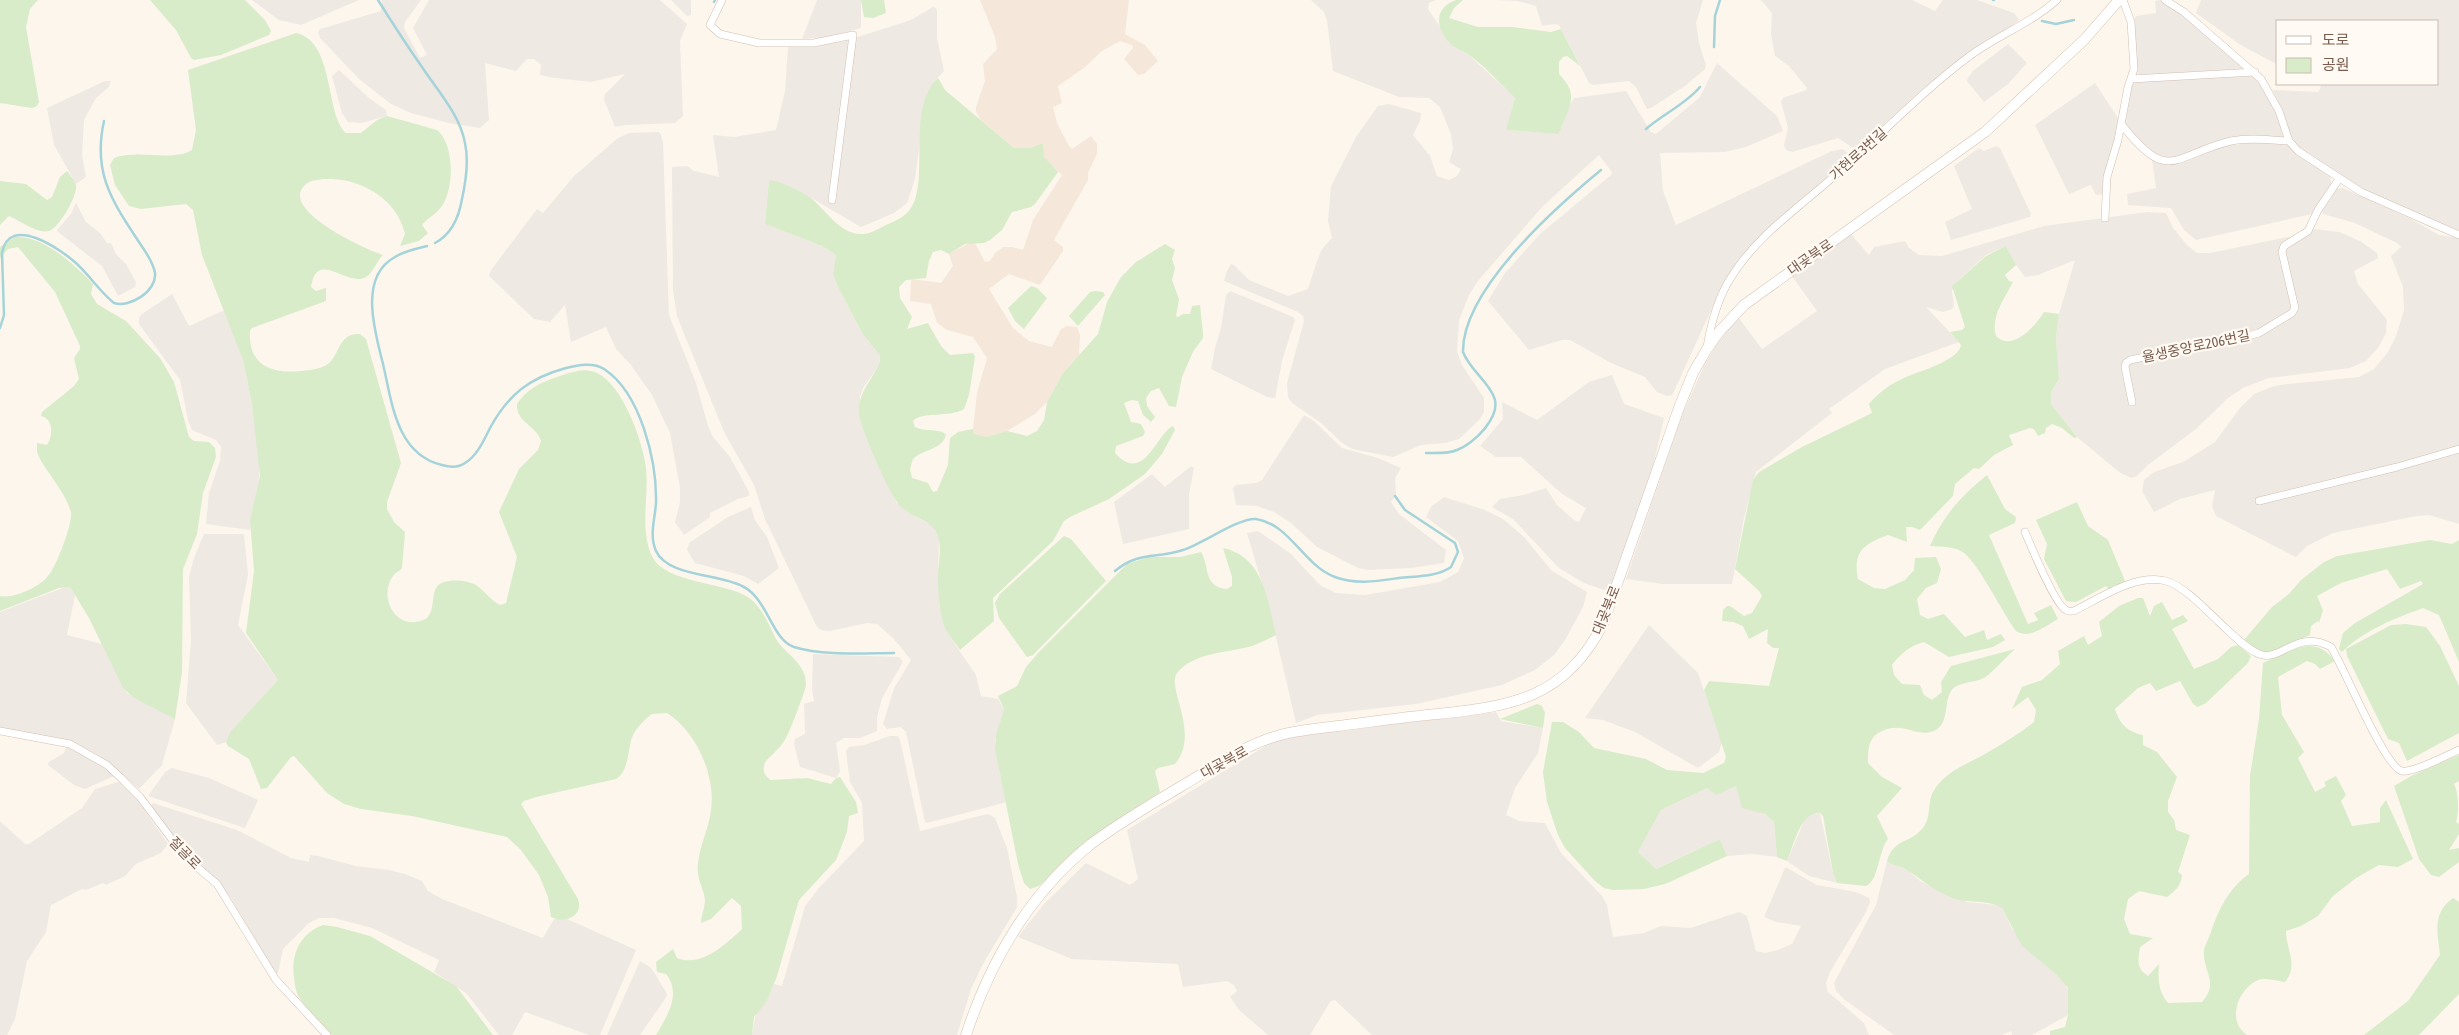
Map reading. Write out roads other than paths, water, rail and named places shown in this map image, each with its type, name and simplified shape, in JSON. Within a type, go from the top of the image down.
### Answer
[{"type":"street","points":[[722,0],[710,25],[720,34],[759,43],[814,43],[853,35],[832,200]]},
{"type":"street","name":"가현로3번길","points":[[1707,349],[1709,333],[1723,293],[1736,269],[1756,244],[1937,82],[1991,41],[2027,23],[2057,0]]},
{"type":"street","points":[[2165,0],[2184,12],[2255,72],[2272,96],[2289,141],[2298,151],[2339,179],[2392,208],[2459,235]]},
{"type":"street","name":"대곶북로","points":[[966,1035],[984,984],[1000,954],[1034,903],[1080,854],[1144,809],[1245,749],[1276,736],[1387,719],[1493,708],[1534,695],[1570,669],[1593,642],[1603,624],[1680,404],[1707,349],[1725,325],[1754,296],[1985,132],[2084,40],[2118,1],[2131,22],[2134,69],[2122,125],[2107,177],[2105,218]]},
{"type":"street","points":[[2131,79],[2255,72]]},
{"type":"street","points":[[2122,125],[2141,148],[2152,157],[2164,161],[2181,160],[2232,141],[2258,139],[2289,141]]},
{"type":"street","name":"율생중앙로206번길","points":[[2132,402],[2125,367],[2126,363],[2130,360],[2248,336],[2268,328],[2292,313],[2295,308],[2282,252],[2284,246],[2308,231],[2318,210],[2339,179]]},
{"type":"street","points":[[2259,501],[2397,468],[2459,449]]},
{"type":"street","points":[[2025,532],[2047,581],[2059,603],[2066,610],[2074,611],[2125,586],[2148,580],[2166,581],[2193,599],[2237,638],[2261,655],[2272,654],[2307,640],[2321,641],[2331,646],[2383,750],[2395,769],[2404,772],[2459,750]]},
{"type":"street","name":"절골로","points":[[0,731],[70,744],[106,765],[121,778],[140,797],[186,858],[217,884],[276,980],[326,1035]]},
{"type":"waterway","points":[[378,0],[454,114],[465,143],[466,171],[459,212],[450,230],[435,243]]},
{"type":"waterway","points":[[1714,47],[1715,16],[1720,0]]},
{"type":"waterway","points":[[2042,21],[2056,24],[2074,20]]},
{"type":"waterway","points":[[1646,129],[1688,99],[1700,87]]},
{"type":"waterway","points":[[0,328],[4,315],[2,253],[7,241],[15,236],[25,235],[36,238],[60,251],[77,264],[114,303],[120,304],[135,300],[152,286],[155,273],[148,255],[127,224],[106,183],[101,155],[104,121]]},
{"type":"waterway","points":[[1426,453],[1450,452],[1464,447],[1478,436],[1490,421],[1494,412],[1494,397],[1463,352],[1467,328],[1478,303],[1494,277],[1537,227],[1601,170]]},
{"type":"waterway","points":[[427,246],[402,253],[384,266],[376,278],[372,306],[376,337],[393,410],[405,438],[415,450],[427,459],[442,465],[453,467],[462,465],[477,452],[497,416],[521,389],[541,377],[566,368],[585,365],[600,367],[617,380],[628,394],[644,430],[650,449],[656,486],[653,539],[656,551],[662,559],[682,570],[742,586],[758,599],[780,636],[786,643],[794,647],[830,653],[894,653]]},
{"type":"waterway","points":[[1115,571],[1140,558],[1183,550],[1231,526],[1256,519],[1268,522],[1278,529],[1324,572],[1351,581],[1367,582],[1426,576],[1439,573],[1451,567],[1458,552],[1455,543],[1405,510],[1395,496]]}]
